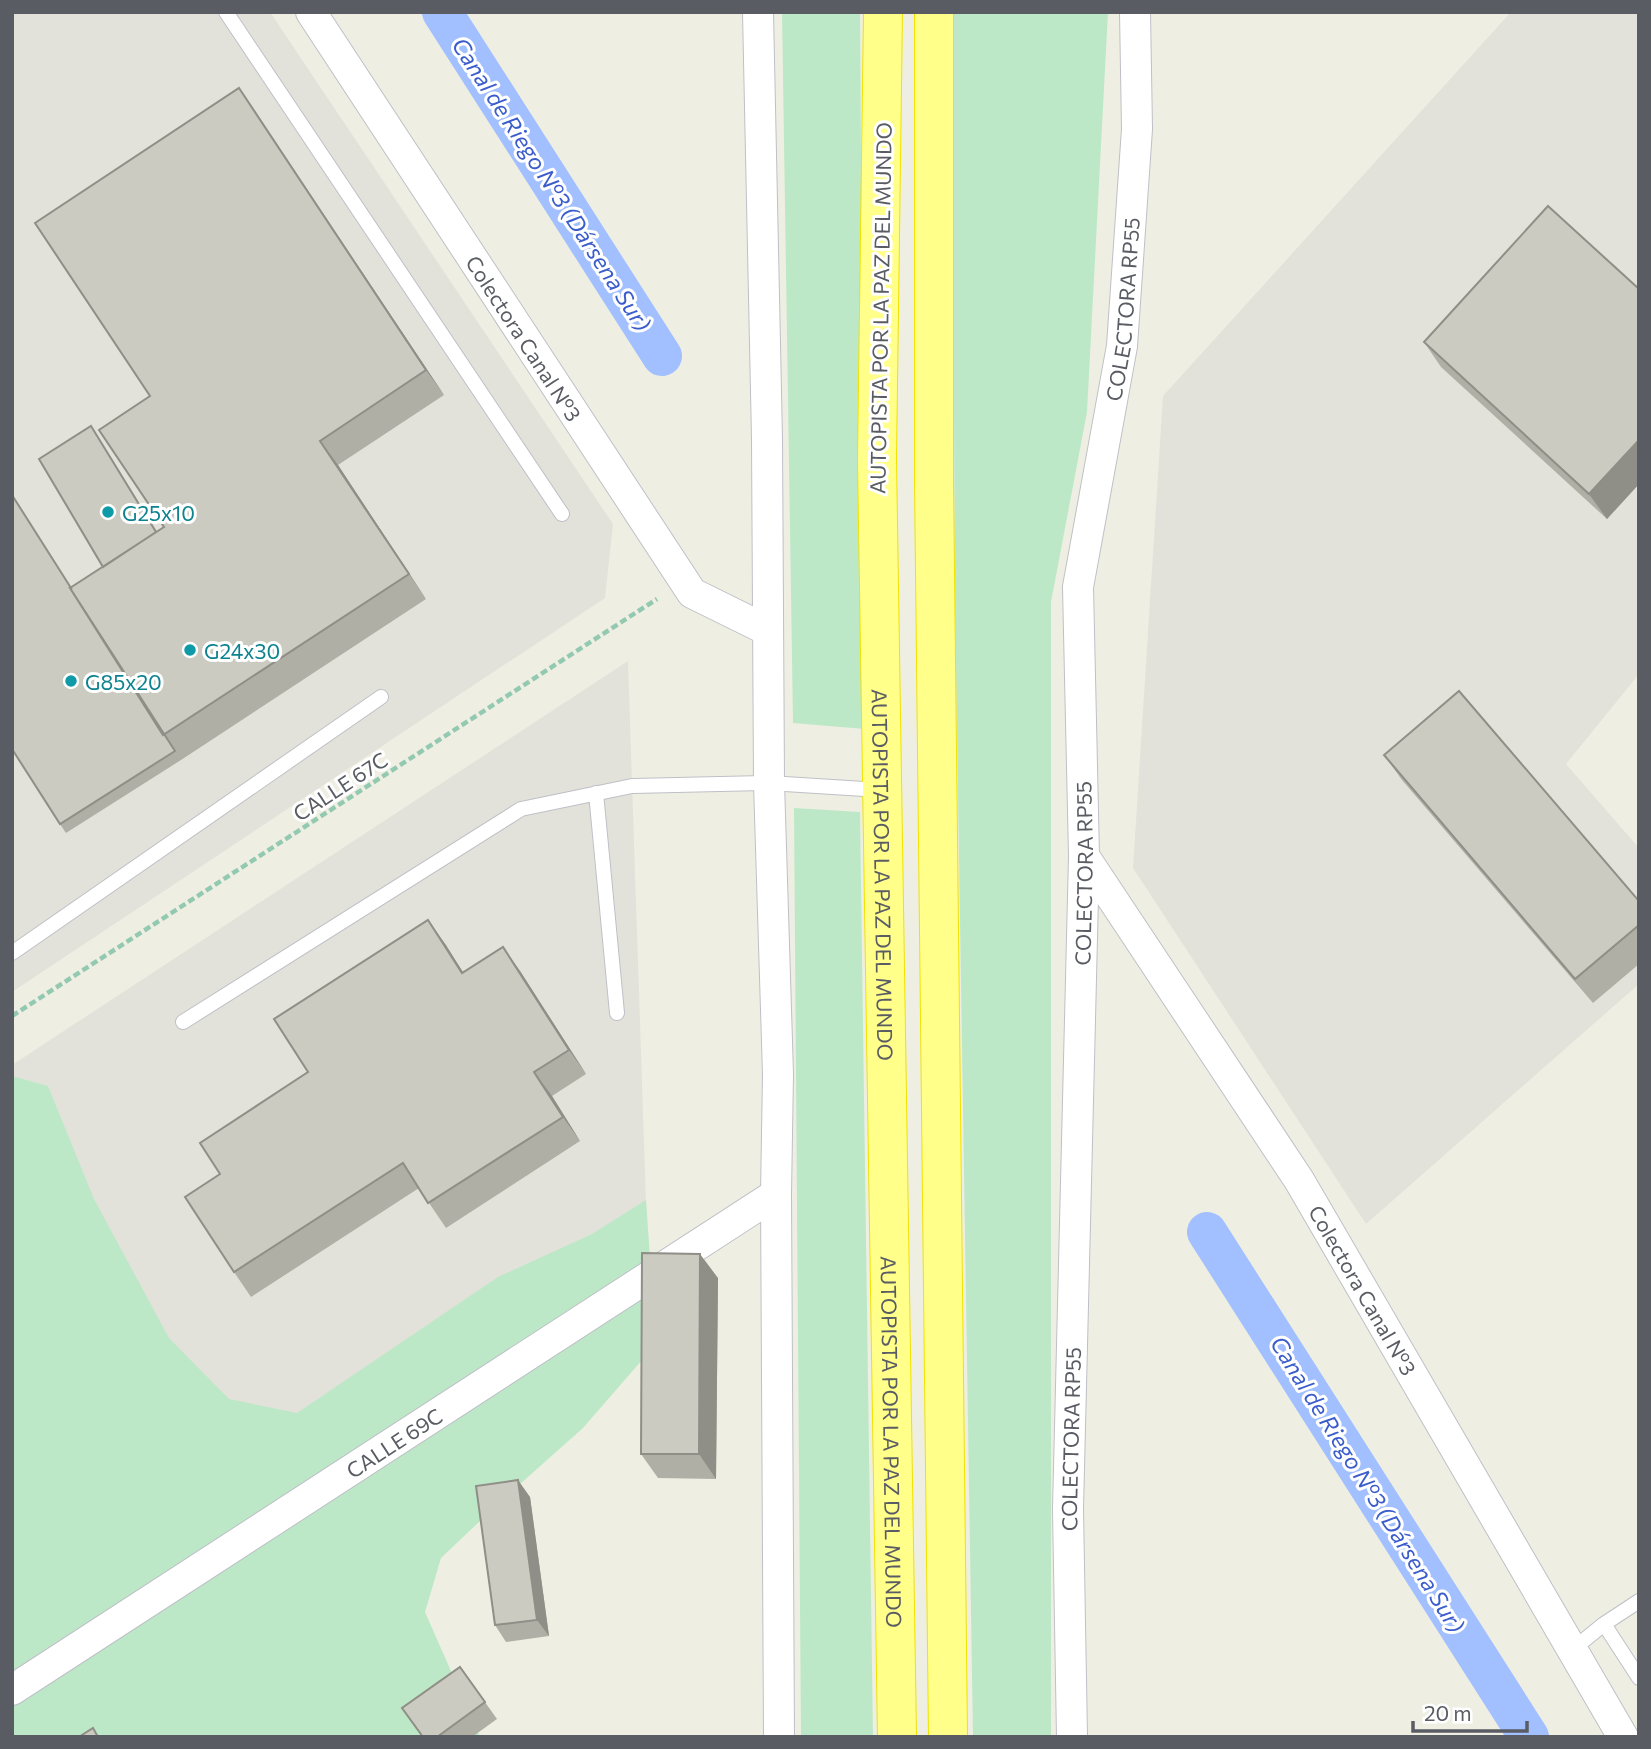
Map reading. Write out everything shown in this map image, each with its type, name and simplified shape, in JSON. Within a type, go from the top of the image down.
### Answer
[{"type":"highway","name":"AUTOPISTA POR LA PAZ DEL MUNDO","points":[[883,12],[877,459],[897,1737]]},
{"type":"highway","points":[[934,12],[934,481],[947,1737]]},
{"type":"street","name":"Colectora Canal Nº3","points":[[311,12],[692,593],[767,630]]},
{"type":"street","points":[[758,12],[767,439],[769,783],[778,1074],[776,1194],[779,1737]]},
{"type":"street","name":"COLECTORA RP55","points":[[1072,1737],[1068,1509],[1084,856],[1079,587],[1122,346],[1137,129],[1135,12]]},
{"type":"street","name":"Colectora Canal Nº3","points":[[1084,856],[1299,1180],[1623,1737]]},
{"type":"street","name":"CALLE 69C","points":[[12,1690],[776,1194]]},
{"type":"lane","points":[[226,12],[562,514]]},
{"type":"lane","points":[[12,953],[381,697]]},
{"type":"lane","points":[[183,1022],[522,809],[632,786],[769,783],[882,790]]},
{"type":"lane","points":[[596,793],[617,1013]]},
{"type":"lane","points":[[1573,1650],[1604,1624],[1639,1601]]},
{"type":"lane","points":[[1604,1624],[1639,1678]]},
{"type":"path","name":"CALLE 67C","points":[[12,1016],[685,581]]},
{"type":"shaded area","points":[[12,12],[270,12],[613,524],[605,598],[12,992]]},
{"type":"shaded area","points":[[1511,12],[1639,12],[1639,674],[1566,764],[1639,848],[1639,984],[1366,1224],[1133,868],[1163,396]]},
{"type":"shaded area","points":[[628,661],[647,1233],[217,1523],[12,1204],[12,1065]]},
{"type":"green space","points":[[782,12],[860,12],[865,729],[793,723]]},
{"type":"green space","points":[[952,12],[1108,12],[1087,412],[1051,602],[1051,1737],[973,1737],[955,604]]},
{"type":"green space","points":[[794,808],[860,812],[873,1737],[801,1737]]},
{"type":"green space","points":[[12,1076],[48,1086],[94,1199],[169,1338],[229,1399],[297,1413],[498,1277],[592,1234],[646,1200],[656,1344],[583,1428],[441,1558],[425,1612],[480,1737],[12,1737]]},
{"type":"building","points":[[239,88],[426,370],[320,441],[409,574],[163,735],[70,588],[164,527],[99,430],[150,396],[35,223]]},
{"type":"building","points":[[1548,206],[1639,289],[1639,440],[1589,494],[1424,342]]},
{"type":"building","name":"G25x10","points":[[91,426],[156,532],[103,567],[39,459]]},
{"type":"building","name":"G85x20","points":[[12,495],[175,751],[60,824],[12,749]]},
{"type":"building","points":[[1459,691],[1639,901],[1639,925],[1575,979],[1384,755]]},
{"type":"building","points":[[428,920],[462,973],[503,947],[569,1050],[534,1072],[563,1117],[428,1203],[403,1163],[234,1272],[185,1197],[220,1174],[200,1143],[308,1072],[274,1019]]},
{"type":"building","points":[[642,1253],[700,1254],[699,1454],[641,1454]]},
{"type":"building","points":[[518,1480],[537,1620],[495,1625],[476,1486]]},
{"type":"building","points":[[460,1667],[485,1702],[437,1737],[423,1737],[402,1708]]},
{"type":"building","points":[[93,1728],[98,1737],[79,1737]]},
{"type":"waterway","name":"Canal de Riego Nº3 (Dársena Sur)","points":[[442,12],[662,356]]},
{"type":"waterway","name":"Canal de Riego Nº3 (Dársena Sur)","points":[[1207,1232],[1529,1737]]},
{"type":"place","name":"G25x10","points":[[108,512]]},
{"type":"place","name":"G24x30","points":[[190,650]]},
{"type":"place","name":"G85x20","points":[[71,681]]}]
